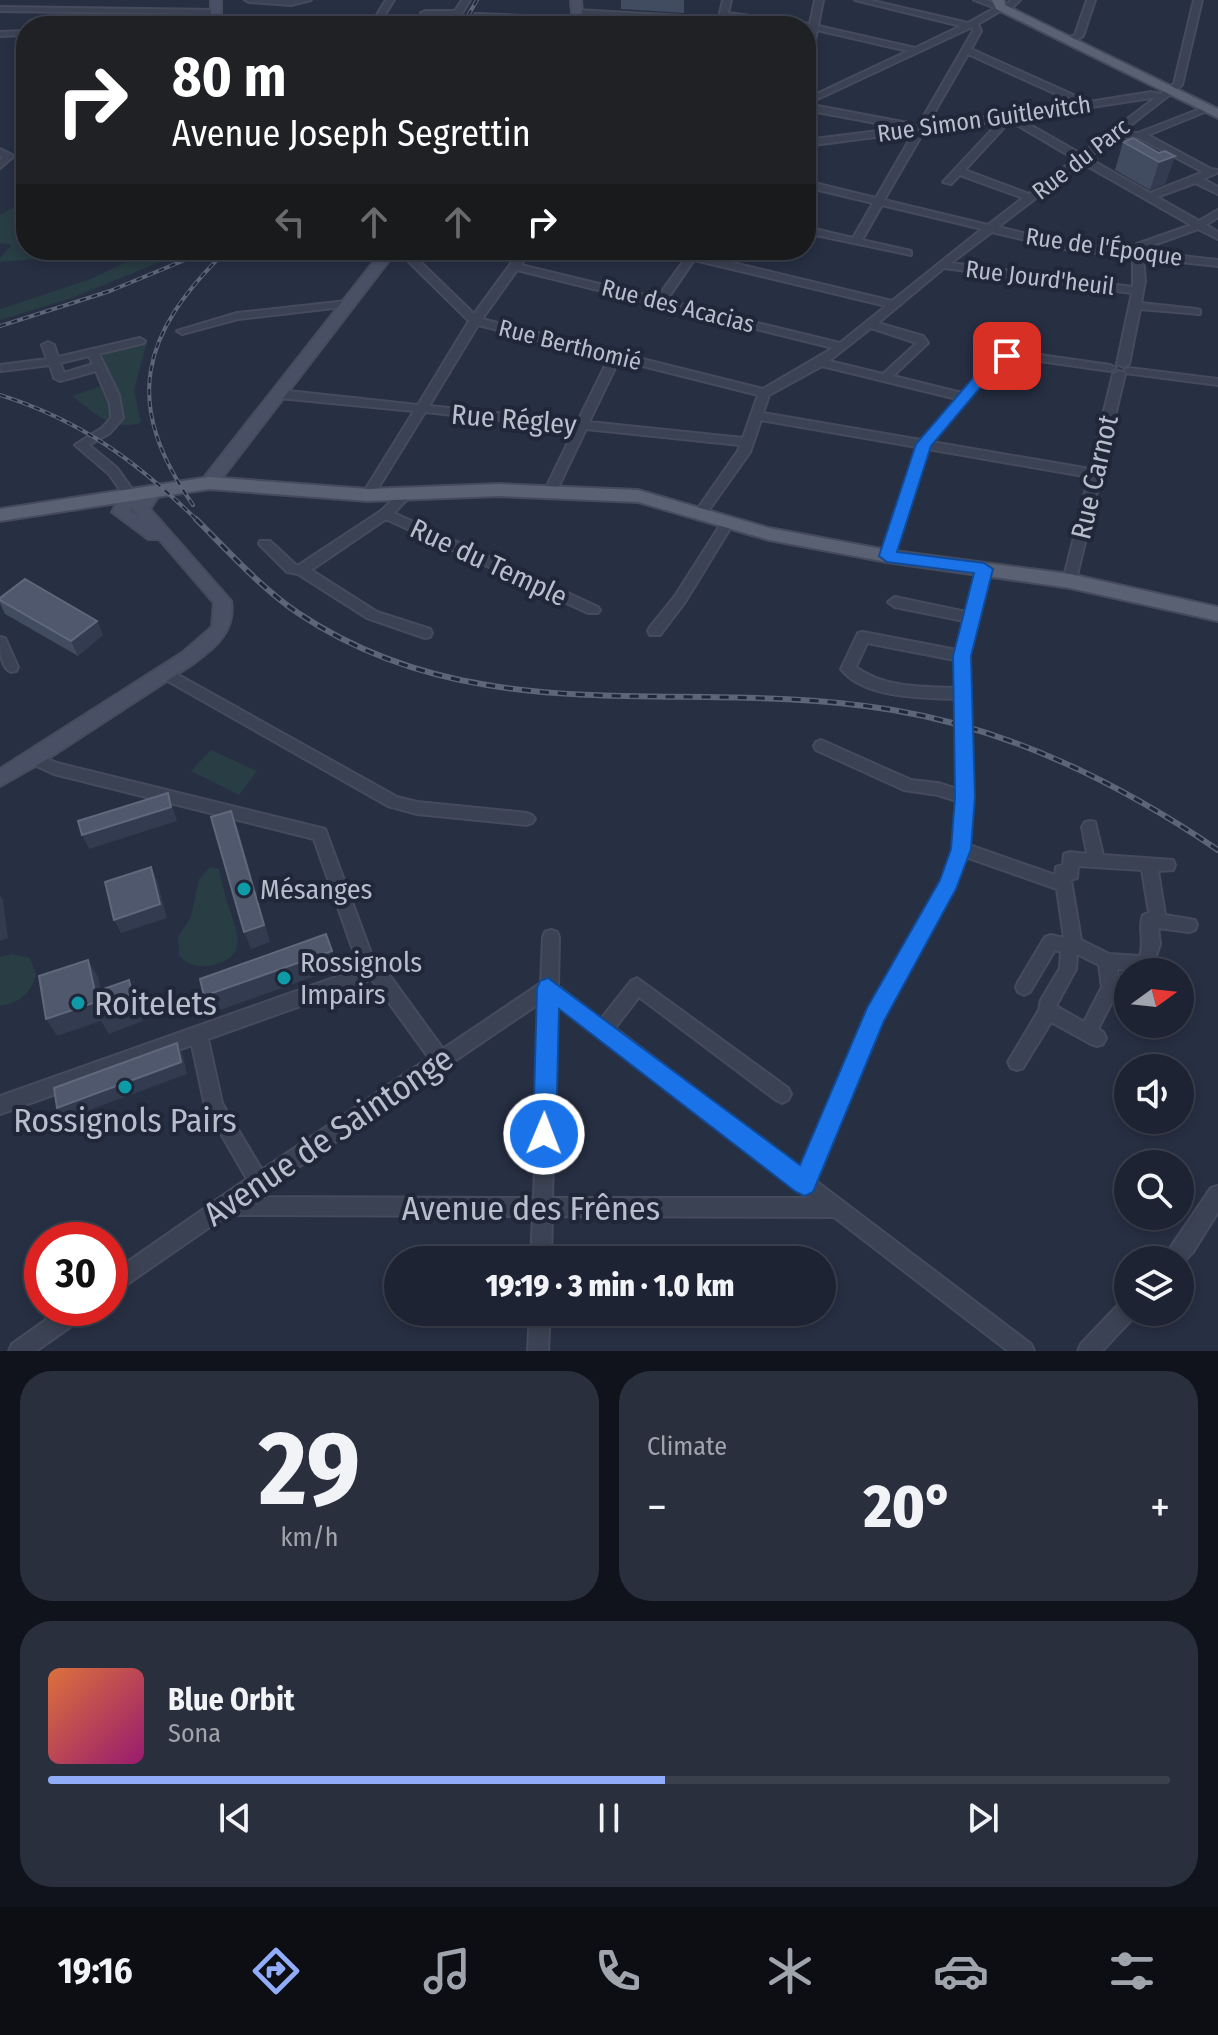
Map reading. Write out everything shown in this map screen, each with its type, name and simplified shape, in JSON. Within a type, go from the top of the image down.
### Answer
[{"type":"main road","points":[[1002,5],[1166,94],[1213,111]]},
{"type":"main road","points":[[0,515],[209,483],[368,495],[499,490],[638,496],[769,534],[887,556],[1070,581],[1218,614]]},
{"type":"street","points":[[85,10],[94,0]]},
{"type":"street","points":[[249,0],[291,3],[307,0]]},
{"type":"street","points":[[425,13],[458,13],[466,0]]},
{"type":"street","points":[[727,0],[724,15],[732,16]]},
{"type":"street","points":[[856,241],[978,29],[970,24],[859,0]]},
{"type":"street","points":[[1070,40],[1079,36],[1091,0]]},
{"type":"street","points":[[1166,94],[1178,85],[1198,0]]},
{"type":"street","points":[[816,99],[970,24],[1002,5]]},
{"type":"street","points":[[0,9],[216,6]]},
{"type":"street","points":[[478,16],[630,16]]},
{"type":"street","points":[[816,27],[914,50]]},
{"type":"street","points":[[965,50],[1088,105]]},
{"type":"street","name":"Rue Simon Guitlevitch","points":[[816,142],[1166,94]]},
{"type":"street","name":"Rue du Parc","points":[[764,393],[822,363],[942,265],[1166,94]]},
{"type":"street","points":[[816,106],[920,129]]},
{"type":"street","points":[[1114,134],[1129,137],[1140,135],[1213,111]]},
{"type":"street","points":[[948,182],[1009,117],[1218,236]]},
{"type":"street","points":[[1140,135],[1214,170]]},
{"type":"street","points":[[0,165],[4,154]]},
{"type":"street","points":[[1150,197],[1214,170]]},
{"type":"street","points":[[959,171],[1031,198]]},
{"type":"street","points":[[1195,179],[1218,191]]},
{"type":"street","name":"Rue de l'Époque","points":[[816,186],[1064,246],[1218,263]]},
{"type":"street","points":[[1138,254],[1141,246],[1199,225],[1218,213]]},
{"type":"street","points":[[816,232],[907,253]]},
{"type":"street","name":"Rue Carnot","points":[[1070,581],[1138,291],[1141,268],[1138,254]]},
{"type":"street","points":[[209,483],[382,260]]},
{"type":"street","name":"Rue Berthomié","points":[[412,260],[475,321],[764,393]]},
{"type":"street","points":[[368,495],[475,321],[518,260]]},
{"type":"street","points":[[660,302],[689,260]]},
{"type":"street","points":[[709,260],[893,304]]},
{"type":"street","name":"Rue Jourd'heuil","points":[[942,265],[1138,291]]},
{"type":"street","name":"Rue des Acacias","points":[[514,266],[841,347]]},
{"type":"street","points":[[182,331],[237,316],[347,304]]},
{"type":"street","points":[[1134,305],[1196,312]]},
{"type":"street","points":[[868,324],[919,338],[923,343],[885,378]]},
{"type":"street","points":[[1,368],[54,361],[140,341]]},
{"type":"street","points":[[48,345],[60,378],[100,366]]},
{"type":"street","points":[[0,778],[35,759],[164,672],[212,639],[222,626],[225,612],[222,601],[170,545],[113,471],[81,445],[110,427],[117,417],[117,406],[92,352]]},
{"type":"street","points":[[550,492],[615,356]]},
{"type":"street","points":[[887,556],[924,444],[995,361],[1007,356],[1218,382]]},
{"type":"street","points":[[822,363],[965,397]]},
{"type":"street","points":[[700,514],[749,442],[764,393]]},
{"type":"street","name":"Rue Régley","points":[[279,394],[749,442]]},
{"type":"street","points":[[758,416],[1094,474]]},
{"type":"street","points":[[142,510],[153,492]]},
{"type":"street","points":[[301,570],[385,514],[406,494]]},
{"type":"street","points":[[120,512],[130,495]]},
{"type":"street","points":[[97,501],[120,512],[170,545]]},
{"type":"street","name":"Rue du Temple","points":[[385,514],[593,610]]},
{"type":"street","points":[[655,631],[680,599],[728,522]]},
{"type":"street","points":[[265,544],[292,569],[301,570],[372,615],[425,633]]},
{"type":"street","points":[[805,1184],[875,1015],[949,882],[961,849],[965,797],[962,656],[984,569]]},
{"type":"street","points":[[895,602],[972,618]]},
{"type":"street","points":[[962,656],[863,637],[848,669],[854,674],[896,688],[963,694]]},
{"type":"street","points":[[0,642],[11,667]]},
{"type":"street","points":[[164,672],[393,802],[417,808],[527,819]]},
{"type":"street","points":[[821,746],[909,786],[938,789],[965,797]]},
{"type":"street","points":[[35,759],[54,768],[320,834],[368,969],[379,974],[441,1060]]},
{"type":"street","points":[[1090,827],[1096,861]]},
{"type":"street","points":[[961,849],[1066,877]]},
{"type":"street","points":[[1017,1062],[1048,1011],[1047,1006],[1068,969],[1071,946],[1066,877],[1070,859],[1167,865]]},
{"type":"street","points":[[1149,866],[1158,921]]},
{"type":"street","points":[[1024,987],[1051,942],[1071,946],[1107,961],[1146,964],[1152,944],[1149,920],[1189,925]]},
{"type":"street","points":[[542,1246],[551,937]]},
{"type":"street","points":[[1048,1011],[1092,1035],[1111,988],[1107,961]]},
{"type":"street","points":[[0,1105],[362,976],[368,969]]},
{"type":"street","points":[[603,1030],[637,986],[782,1094]]},
{"type":"street","points":[[548,988],[1024,1351]]},
{"type":"street","name":"Avenue de Saintonge","points":[[128,1273],[548,988]]},
{"type":"street","points":[[198,1033],[214,1106],[259,1182]]},
{"type":"street","points":[[1185,1246],[1218,1195]]},
{"type":"street","name":"Avenue des Frênes","points":[[224,1206],[837,1208]]},
{"type":"street","points":[[1088,1351],[1114,1324]]},
{"type":"street","points":[[19,1351],[54,1326]]},
{"type":"street","points":[[538,1351],[539,1326]]},
{"type":"shaded area","points":[[16,207],[16,260],[25,260],[0,262],[12,245],[0,243],[0,215]]},
{"type":"shaded area","points":[[131,260],[165,260],[72,298],[0,320],[0,309],[88,280]]},
{"type":"shaded area","points":[[147,342],[134,390],[141,423],[112,423],[72,396],[110,383],[95,353]]},
{"type":"shaded area","points":[[211,750],[257,771],[239,795],[191,771]]},
{"type":"shaded area","points":[[210,867],[219,869],[238,941],[237,949],[225,961],[199,966],[186,962],[179,955],[178,937],[191,917],[199,879]]},
{"type":"shaded area","points":[[12,954],[30,958],[36,974],[24,996],[0,1006],[0,957]]},
{"type":"building","points":[[1133,138],[1159,153],[1165,151],[1175,156],[1159,162],[1123,142]]},
{"type":"building","points":[[25,579],[97,621],[71,641],[0,600]]},
{"type":"building","points":[[168,793],[171,807],[82,835],[78,821]]},
{"type":"building","name":"Mésanges","points":[[231,811],[264,925],[244,932],[211,817]]},
{"type":"building","points":[[151,867],[160,904],[114,920],[105,882]]},
{"type":"building","points":[[326,934],[332,951],[204,996],[200,979]]},
{"type":"building","points":[[88,960],[95,992],[129,980],[134,1005],[99,1017],[96,1002],[46,1019],[39,976]]},
{"type":"building","points":[[177,1043],[181,1062],[57,1108],[54,1088]]},
{"type":"railway","points":[[468,16],[477,0]]},
{"type":"railway","points":[[0,326],[110,291],[185,260]]},
{"type":"railway","points":[[193,505],[171,468],[156,434],[150,402],[151,371],[159,341],[175,311],[218,260]]},
{"type":"railway","points":[[0,395],[57,417],[106,445],[198,521]]},
{"type":"railway","points":[[198,521],[257,580],[298,613],[369,651],[441,676],[514,689],[589,695],[816,701],[893,710],[937,719],[1022,745],[1063,762],[1142,803],[1218,850]]},
{"type":"place","name":"Mésanges","points":[[244,889]]},
{"type":"place","name":"Rossignols Impairs","points":[[284,978]]},
{"type":"place","name":"Roitelets","points":[[78,1003]]},
{"type":"place","name":"Rossignols Pairs","points":[[125,1087]]},
{"type":"route","points":[[544,1134],[548,988],[805,1184],[875,1015],[949,882],[961,849],[965,797],[962,656],[984,569],[887,556],[924,444],[995,361],[1007,356]]}]
